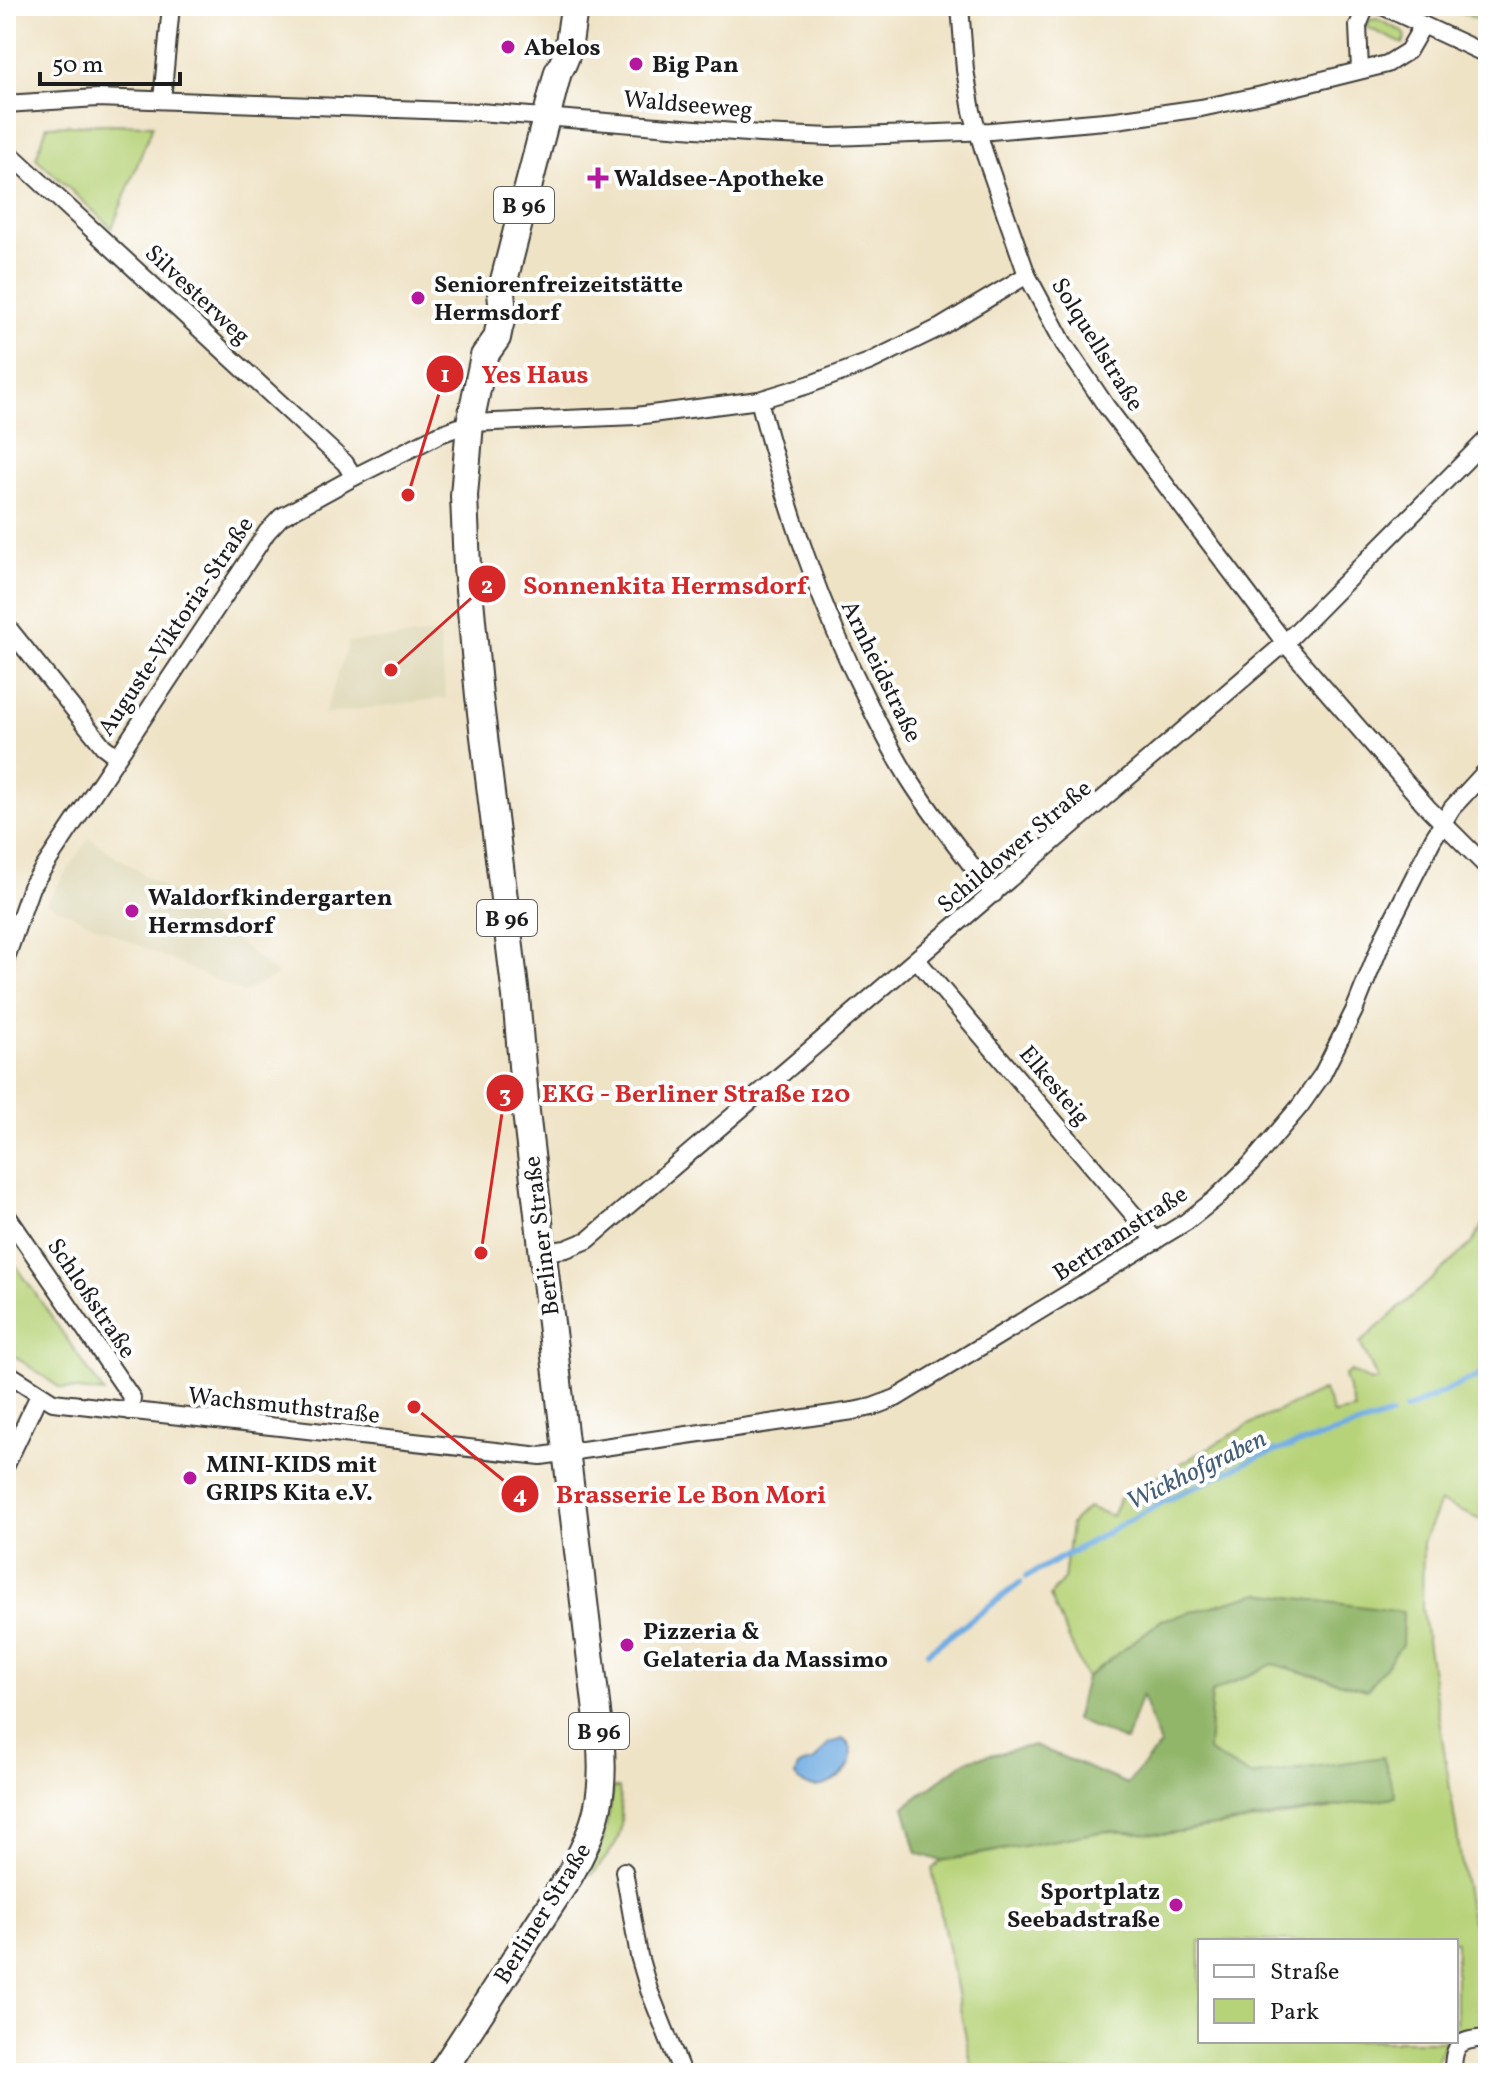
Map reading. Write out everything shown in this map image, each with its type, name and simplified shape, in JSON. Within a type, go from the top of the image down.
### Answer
[{"type":"main road","name":"Berliner Straße","points":[[441,2073],[587,1845],[598,1816],[603,1763],[526,1112],[505,897],[479,696],[464,496],[470,423],[484,356],[481,335],[488,311],[501,292],[558,72],[565,62],[573,31],[574,11]]},
{"type":"street","points":[[162,100],[171,6]]},
{"type":"street","name":"Solquellstraße","points":[[960,6],[965,70],[977,132],[1027,275],[1064,344],[1106,406],[1285,643],[1442,823]]},
{"type":"street","points":[[1360,69],[1358,26],[1366,6]]},
{"type":"street","points":[[1388,8],[1488,55]]},
{"type":"street","name":"Waldseeweg","points":[[6,104],[97,98],[479,112],[832,137],[977,132],[1116,120],[1201,108],[1262,95],[1387,64],[1408,51],[1423,25]]},
{"type":"street","name":"Silvesterweg","points":[[6,150],[345,463],[354,477]]},
{"type":"street","name":"Auguste-Viktoria-Straße","points":[[6,958],[27,894],[274,522],[354,477],[440,434],[470,423],[636,416],[759,400],[808,385],[869,362],[939,328],[1027,275]]},
{"type":"street","name":"Arnheidstraße","points":[[759,400],[809,569],[848,663],[910,781],[994,894]]},
{"type":"street","name":"Schildower Straße","points":[[543,1252],[566,1249],[588,1240],[994,894],[1285,643],[1488,438]]},
{"type":"street","points":[[6,625],[103,746],[116,756]]},
{"type":"street","name":"Bertramstraße","points":[[566,1452],[872,1407],[896,1398],[1156,1241],[1215,1199],[1294,1115],[1322,1075],[1354,1011],[1400,902],[1442,823],[1488,769]]},
{"type":"street","points":[[1442,823],[1488,868]]},
{"type":"street","name":"Elkesteig","points":[[917,960],[1156,1241]]},
{"type":"street","name":"Schloßstraße","points":[[6,1214],[132,1398],[130,1411]]},
{"type":"street","name":"Wachsmuthstraße","points":[[6,1372],[53,1402],[523,1455],[566,1452]]},
{"type":"street","points":[[6,1465],[39,1395]]},
{"type":"street","points":[[624,1871],[646,1979],[682,2073]]},
{"type":"street","points":[[1453,2073],[1454,2053],[1459,2044],[1488,2038]]},
{"type":"shaded area","points":[[439,634],[446,698],[324,714],[349,642]]},
{"type":"shaded area","name":"Waldorfkindergarten Hermsdorf","points":[[89,838],[212,920],[278,975],[243,993],[46,903]]},
{"type":"green space","points":[[1443,6],[1488,6],[1488,23]]},
{"type":"green space","points":[[1377,19],[1402,31],[1406,36],[1403,44],[1366,27],[1370,20]]},
{"type":"green space","points":[[153,125],[112,228],[36,158],[47,126]]},
{"type":"green space","points":[[1488,1216],[1488,1523],[1440,1502],[1423,1542],[1422,1609],[1469,1910],[1488,1971],[1488,2030],[1458,2033],[1458,1939],[1198,1939],[1198,2043],[1444,2043],[1436,2064],[1437,2073],[973,2073],[932,1869],[941,1861],[1105,1831],[1164,1834],[1330,1809],[1383,1758],[1250,1776],[1208,1751],[1162,1620],[1086,1678],[1050,1596],[1064,1579],[1071,1524],[1088,1507],[1112,1516],[1120,1498],[1256,1421],[1324,1390],[1333,1414],[1355,1410],[1344,1376],[1351,1371],[1371,1382],[1378,1380],[1360,1343],[1472,1243]]},
{"type":"green space","points":[[6,1251],[104,1393],[60,1388],[6,1350]]},
{"type":"green space","points":[[1260,1593],[1403,1612],[1402,1645],[1367,1690],[1273,1664],[1212,1692],[1208,1751],[1250,1776],[1383,1757],[1396,1797],[1164,1834],[1105,1831],[941,1861],[917,1853],[904,1807],[967,1760],[1034,1745],[1127,1784],[1160,1746],[1142,1695],[1126,1741],[1075,1720],[1086,1678],[1162,1620]]},
{"type":"green space","points":[[614,1788],[619,1788],[619,1836],[592,1875],[587,1871],[603,1840]]},
{"type":"water","points":[[843,1739],[851,1748],[852,1759],[838,1778],[816,1787],[804,1784],[795,1776],[799,1767],[814,1761],[829,1743]]},
{"type":"waterway","name":"Wickhofgraben","points":[[1405,1410],[1488,1371]]},
{"type":"waterway","name":"Wickhofgraben","points":[[1026,1577],[1163,1502],[1260,1456],[1391,1415]]},
{"type":"waterway","name":"Wickhofgraben","points":[[928,1652],[1020,1583]]},
{"type":"place","name":"Abelos","points":[[508,47]]},
{"type":"place","name":"Big Pan","points":[[636,64]]},
{"type":"place","name":"Waldsee-Apotheke","points":[[598,178]]},
{"type":"place","name":"Seniorenfreizeitstätte Hermsdorf","points":[[418,298]]},
{"type":"place","name":"Yes Haus","points":[[408,495]]},
{"type":"place","name":"Sonnenkita Hermsdorf","points":[[391,670]]},
{"type":"place","name":"Waldorfkindergarten Hermsdorf","points":[[132,911]]},
{"type":"place","name":"EKG - Berliner Straße 120","points":[[481,1253]]},
{"type":"place","name":"Brasserie Le Bon Mori","points":[[414,1407]]},
{"type":"place","name":"MINI-KIDS mit GRIPS Kita e.V.","points":[[190,1478]]},
{"type":"place","name":"Pizzeria & Gelateria da Massimo","points":[[627,1645]]},
{"type":"place","name":"Sportplatz Seebadstraße","points":[[1176,1905]]}]
